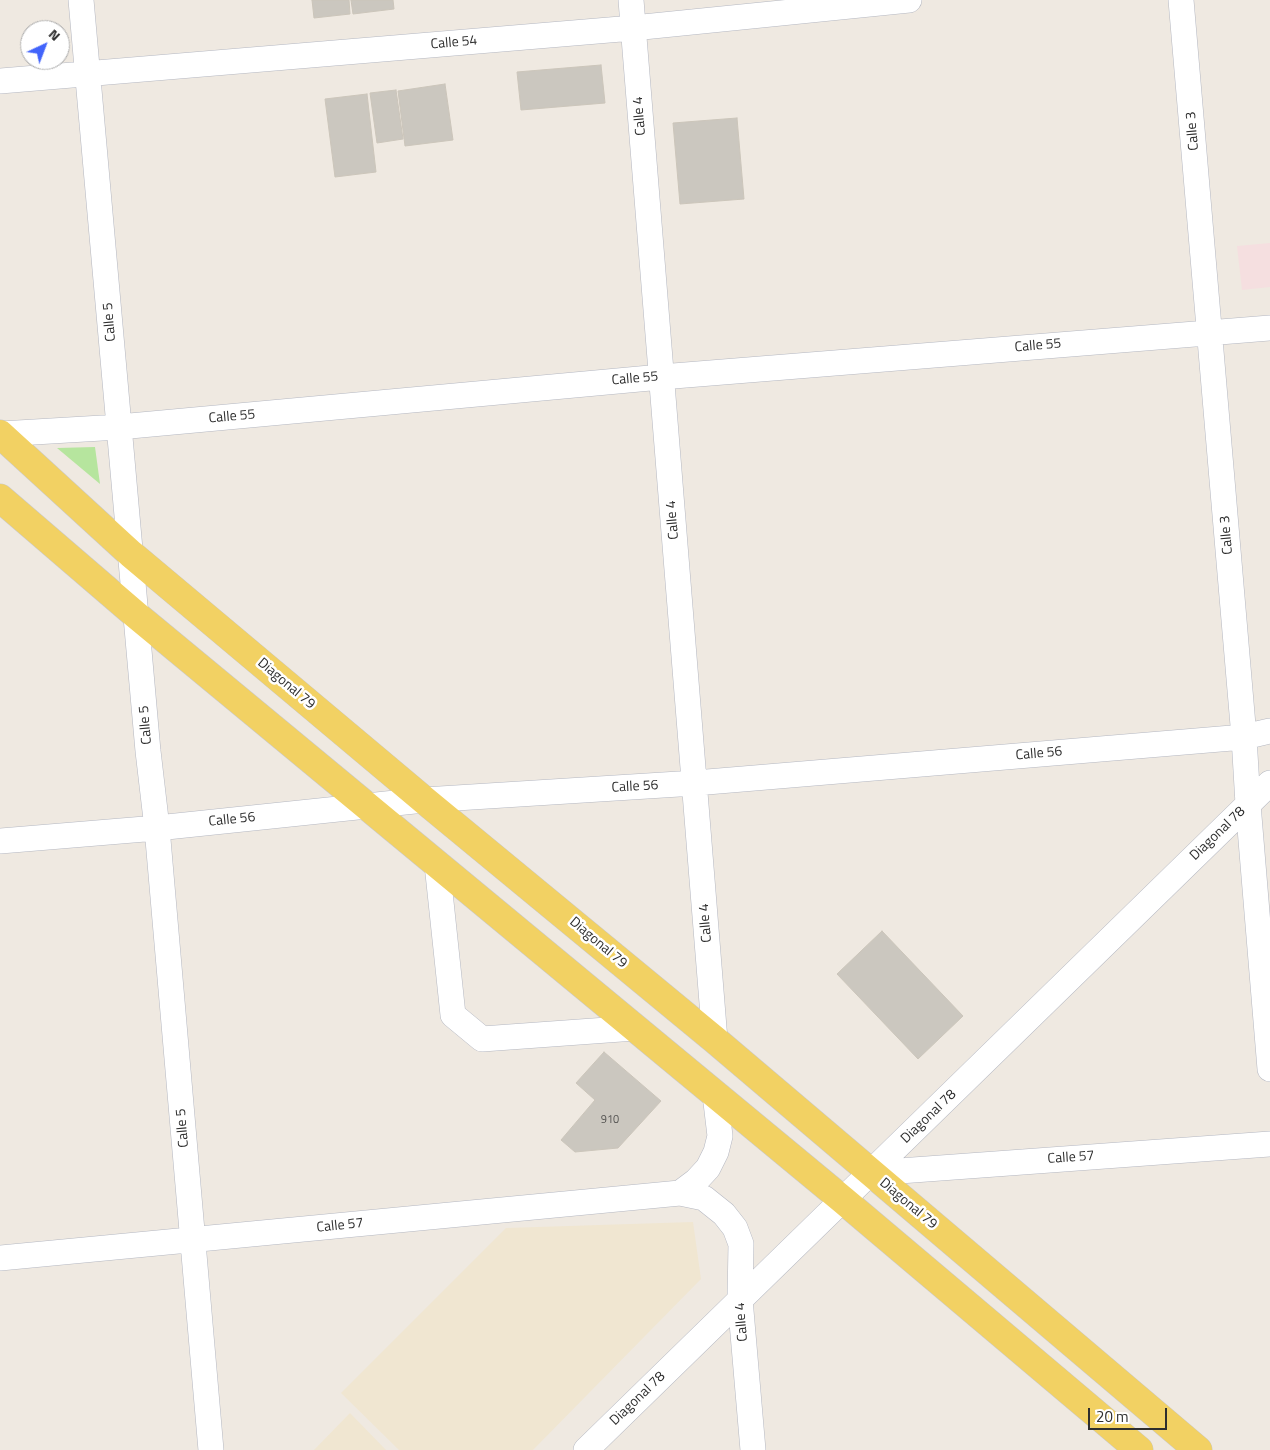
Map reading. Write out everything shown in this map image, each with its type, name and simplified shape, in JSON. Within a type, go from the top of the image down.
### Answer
[{"type":"main road","name":"Diagonal 79","points":[[0,434],[131,554],[424,800],[715,1040],[1198,1450]]},
{"type":"main road","points":[[0,498],[136,615],[844,1200],[1139,1450]]},
{"type":"street","name":"Calle 5","points":[[82,0],[211,1450]]},
{"type":"street","name":"Calle 4","points":[[631,0],[715,1040]]},
{"type":"street","name":"Calle 54","points":[[0,82],[633,28],[908,0]]},
{"type":"street","name":"Calle 3","points":[[1181,0],[1244,737],[1270,1069]]},
{"type":"street","name":"Calle 55","points":[[0,434],[119,427],[661,377],[1270,328]]},
{"type":"street","name":"Calle 56","points":[[0,841],[157,828],[365,805],[694,783],[1244,737],[1270,731]]},
{"type":"street","name":"Diagonal 78","points":[[586,1450],[1270,783]]},
{"type":"street","points":[[437,864],[453,1015],[482,1039],[635,1028]]},
{"type":"street","points":[[680,1193],[696,1182],[708,1168],[716,1152],[720,1136],[715,1094]]},
{"type":"street","name":"Calle 57","points":[[872,1173],[1270,1144]]},
{"type":"street","name":"Calle 4","points":[[680,1193],[704,1198],[724,1214],[735,1228],[741,1244],[740,1299],[753,1450]]},
{"type":"street","name":"Calle 57","points":[[0,1258],[680,1193]]},
{"type":"shaded area","points":[[1270,243],[1270,287],[1242,290],[1237,246]]},
{"type":"shaded area","points":[[693,1222],[701,1279],[533,1450],[399,1450],[341,1393],[506,1228]]},
{"type":"shaded area","points":[[350,1413],[386,1450],[314,1450]]},
{"type":"green space","points":[[95,447],[100,484],[57,448]]},
{"type":"building","points":[[312,0],[349,0],[350,14],[314,18]]},
{"type":"building","points":[[351,0],[393,0],[394,9],[353,14]]},
{"type":"building","points":[[601,65],[605,103],[521,110],[517,72]]},
{"type":"building","points":[[445,84],[453,140],[405,146],[398,91]]},
{"type":"building","points":[[396,90],[403,139],[377,143],[370,93]]},
{"type":"building","points":[[367,94],[376,172],[335,177],[325,99]]},
{"type":"building","points":[[737,118],[744,199],[680,204],[673,123]]},
{"type":"building","points":[[882,931],[963,1016],[918,1059],[837,974]]},
{"type":"building","points":[[604,1052],[661,1101],[618,1148],[575,1152],[561,1140],[595,1100],[576,1083]]}]
